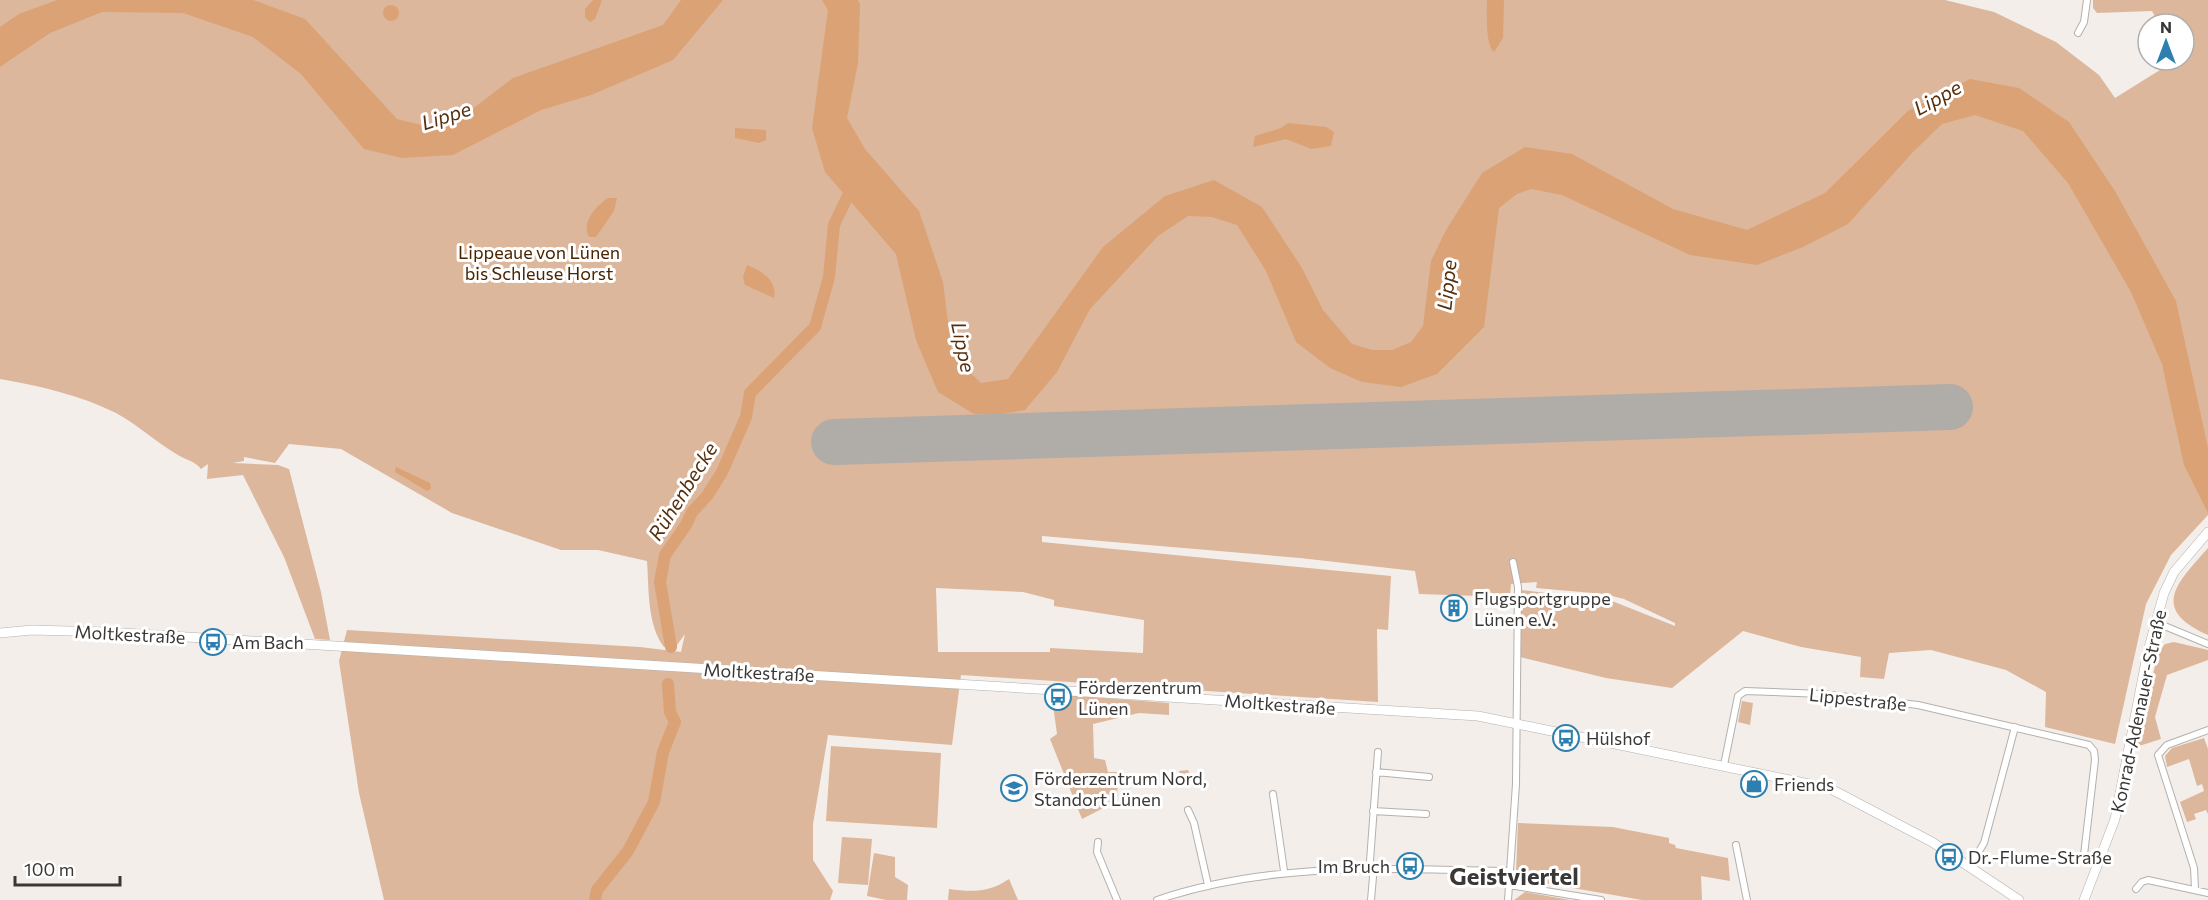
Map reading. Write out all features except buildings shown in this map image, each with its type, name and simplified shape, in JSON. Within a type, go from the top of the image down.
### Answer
[{"type":"street","points":[[2078,33],[2084,22],[2087,0]]},
{"type":"street","name":"Konrad-Adenauer-Straße","points":[[2084,900],[2115,819],[2155,622],[2174,572],[2208,532]]},
{"type":"street","points":[[1508,900],[1515,796],[1518,587],[1513,562]]},
{"type":"street","points":[[2155,622],[2208,644]]},
{"type":"street","name":"Moltkestraße","points":[[0,633],[67,630],[1478,716],[1724,765],[1814,784],[1840,792],[1932,842],[2019,900]]},
{"type":"street","name":"Lippestraße","points":[[1724,765],[1738,696],[1745,691],[1871,698],[1918,705],[2089,745],[2094,751],[2084,855]]},
{"type":"street","points":[[1970,866],[1984,843],[2014,727]]},
{"type":"street","points":[[2195,889],[2194,868],[2158,755],[2167,745],[2208,730]]},
{"type":"street","points":[[1371,900],[1373,811],[1378,752]]},
{"type":"street","points":[[1376,772],[1429,777]]},
{"type":"street","points":[[1273,794],[1284,872]]},
{"type":"street","points":[[1188,810],[1194,823],[1208,885]]},
{"type":"street","points":[[1373,811],[1426,814]]},
{"type":"street","points":[[1098,842],[1097,852],[1117,900]]},
{"type":"street","points":[[1736,844],[1747,900]]},
{"type":"street","points":[[1157,900],[1208,885],[1284,872],[1371,869],[1509,872]]},
{"type":"street","points":[[2136,889],[2142,882],[2148,880],[2195,889],[2208,894]]},
{"type":"street","points":[[1509,885],[1601,900]]},
{"type":"green space","name":"Lippeaue von Lünen bis Schleuse Horst","points":[[0,0],[1945,0],[1994,12],[2056,42],[2099,75],[2115,98],[2157,72],[2196,72],[2196,12],[2097,13],[2093,8],[2093,0],[2208,0],[2208,515],[2171,555],[2146,604],[2115,744],[2045,727],[2046,692],[2006,670],[1931,650],[1889,653],[1884,679],[1860,677],[1861,657],[1801,647],[1743,631],[1672,688],[1606,678],[1520,657],[1521,590],[1612,601],[1675,626],[1675,623],[1624,599],[1604,594],[1536,588],[1537,582],[1511,584],[1510,597],[1419,594],[1415,571],[1300,558],[1042,536],[1042,542],[1391,576],[1388,630],[1377,629],[1378,702],[961,675],[952,745],[828,735],[813,824],[813,860],[833,891],[830,900],[384,900],[359,793],[339,661],[347,630],[640,647],[681,652],[685,634],[674,649],[664,647],[654,628],[647,561],[598,550],[561,550],[452,513],[341,449],[289,444],[275,463],[244,457],[244,461],[233,463],[278,465],[289,469],[321,592],[330,640],[315,639],[284,557],[243,475],[207,479],[208,464],[201,469],[116,413],[88,401],[0,379]],"holes":[[[936,588],[1023,592],[1054,600],[1054,606],[1144,620],[1143,653],[1050,648],[1050,652],[938,652]]]},
{"type":"green space","points":[[2208,548],[2208,635],[2179,616],[2174,606],[2174,595],[2186,573]]},
{"type":"green space","points":[[2174,642],[2208,650],[2208,660],[2167,675],[2155,717],[2161,739],[2136,747],[2158,653],[2165,644]]},
{"type":"green space","points":[[1065,695],[1169,703],[1169,715],[1139,713],[1093,724],[1094,758],[1105,760],[1108,772],[1118,772],[1117,801],[1082,819],[1050,739],[1057,734],[1053,705]]},
{"type":"green space","points":[[1742,701],[1753,703],[1750,725],[1738,722]]},
{"type":"green space","points":[[2204,738],[2208,749],[2208,814],[2206,810],[2194,814],[2196,819],[2187,822],[2180,802],[2204,791],[2202,784],[2197,786],[2189,759],[2167,767],[2165,756],[2172,748]]},
{"type":"green space","points":[[831,746],[941,753],[937,828],[826,821]]},
{"type":"green space","points":[[1188,770],[1194,784],[1176,787],[1174,776],[1180,775],[1179,771]]},
{"type":"green space","points":[[1518,823],[1613,827],[1669,838],[1669,843],[1675,845],[1676,848],[1728,858],[1730,881],[1701,876],[1702,900],[1642,900],[1521,879],[1516,872]]},
{"type":"green space","points":[[842,837],[872,839],[868,885],[838,883]]},
{"type":"green space","points":[[874,853],[895,857],[895,877],[908,885],[907,900],[886,900],[867,896]]},
{"type":"green space","points":[[1009,879],[1018,900],[948,900],[949,889],[965,891],[987,889]]},
{"type":"green space","points":[[1525,892],[1570,900],[1514,900]]},
{"type":"water","points":[[57,0],[253,0],[305,19],[397,119],[437,129],[475,107],[513,78],[663,25],[681,0],[723,0],[673,60],[591,95],[541,110],[453,155],[402,158],[364,149],[301,74],[253,37],[183,13],[102,12],[50,33],[0,67],[0,27],[19,14]]},
{"type":"water","points":[[593,0],[602,0],[595,19],[590,22],[585,17],[585,9]]},
{"type":"water","name":"Lippe","points":[[822,0],[858,0],[860,4],[858,63],[847,118],[865,149],[919,211],[943,282],[952,355],[981,383],[1008,379],[1103,247],[1165,196],[1214,180],[1262,207],[1302,268],[1323,310],[1352,344],[1372,350],[1392,350],[1411,342],[1423,326],[1431,261],[1446,230],[1482,173],[1525,147],[1572,154],[1673,209],[1747,230],[1825,193],[1908,111],[1970,79],[2019,88],[2069,122],[2115,191],[2176,301],[2208,448],[2208,513],[2184,465],[2162,364],[2131,292],[2068,183],[2023,131],[1975,115],[1942,124],[1913,152],[1848,224],[1803,247],[1757,265],[1690,255],[1562,195],[1531,189],[1517,194],[1499,208],[1484,327],[1437,374],[1401,387],[1362,382],[1330,368],[1296,342],[1266,271],[1237,225],[1212,217],[1188,216],[1158,236],[1090,309],[1057,372],[1025,410],[1002,414],[974,414],[938,392],[916,340],[896,254],[825,172],[812,128],[828,10]]},
{"type":"water","points":[[1487,0],[1504,0],[1503,38],[1494,52],[1488,35]]},
{"type":"water","points":[[391,5],[397,7],[399,13],[397,19],[391,21],[385,19],[383,13],[385,7]]},
{"type":"water","points":[[1288,123],[1326,127],[1334,132],[1331,146],[1311,149],[1286,139],[1253,147],[1255,136],[1281,128]]},
{"type":"water","points":[[735,128],[766,130],[766,140],[759,143],[735,138]]},
{"type":"water","points":[[608,198],[617,198],[614,211],[596,237],[589,237],[588,220],[599,205]]},
{"type":"water","points":[[747,265],[768,277],[774,287],[774,298],[745,285],[743,277]]},
{"type":"water","points":[[396,467],[430,483],[431,489],[427,491],[395,472]]},
{"type":"waterway","name":"Rühenbecke","points":[[671,647],[660,582],[665,555],[686,525],[692,512],[707,496],[722,472],[746,417],[750,393],[815,327],[829,277],[834,225],[854,183]]},
{"type":"waterway","name":"Rühenbecke","points":[[595,900],[597,890],[628,851],[654,802],[663,752],[675,722],[670,712],[668,684]]},
{"type":"runway","points":[[834,442],[1950,407]]},
{"type":"place","name":"Flugsportgruppe Lünen e.V.","points":[[1454,608]]},
{"type":"place","name":"Am Bach","points":[[213,642]]},
{"type":"place","name":"Förderzentrum Lünen","points":[[1058,697]]},
{"type":"place","name":"Hülshof","points":[[1566,738]]},
{"type":"place","name":"Friends","points":[[1754,784]]},
{"type":"place","name":"Förderzentrum Nord, Standort Lünen","points":[[1014,788]]},
{"type":"place","name":"Dr.-Flume-Straße","points":[[1949,857]]},
{"type":"place","name":"Im Bruch","points":[[1410,866]]},
{"type":"district","name":"Geistviertel","points":[[1514,875]]}]
